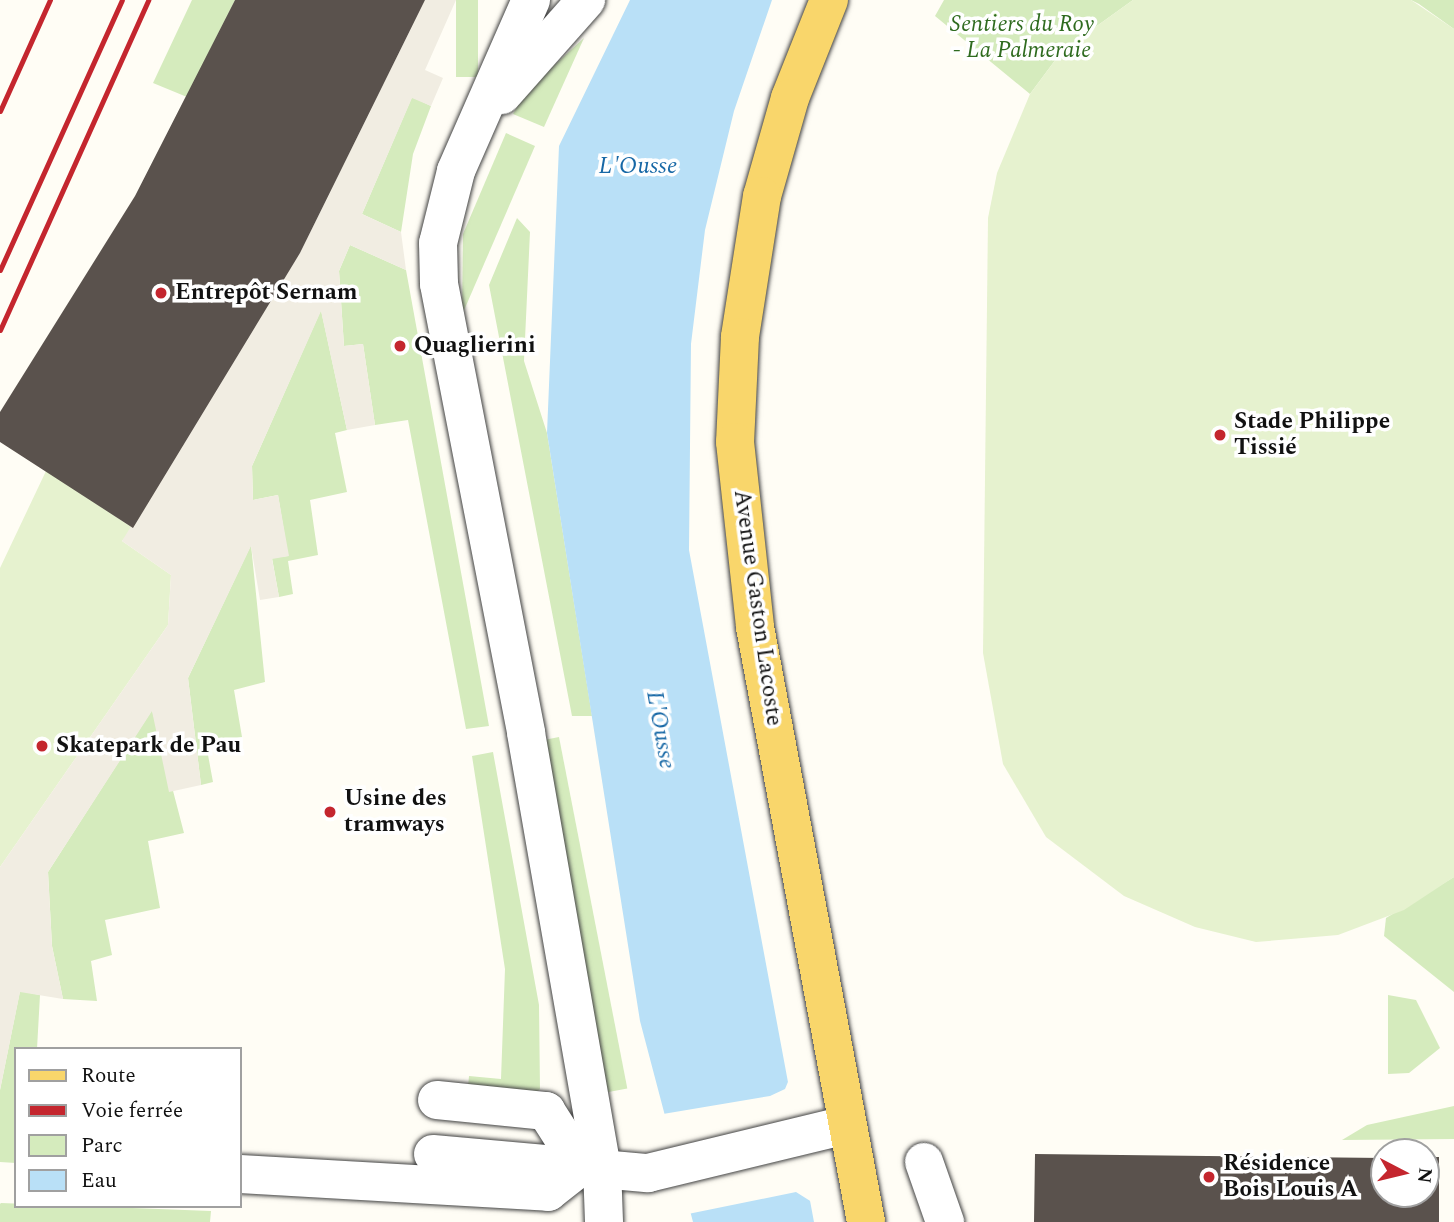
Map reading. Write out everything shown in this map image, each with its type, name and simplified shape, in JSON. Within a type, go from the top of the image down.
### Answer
[{"type":"main road","name":"Avenue Gaston Lacoste","points":[[829,0],[790,98],[762,196],[747,272],[735,442],[755,627],[834,1129],[866,1222]]},
{"type":"lane","points":[[531,0],[456,171],[438,243],[439,284],[592,1167],[604,1222]]},
{"type":"lane","points":[[456,171],[488,113],[586,0]]},
{"type":"lane","points":[[592,1167],[546,1111],[435,1128],[592,1167],[668,1170],[834,1129]]},
{"type":"lane","points":[[924,1162],[945,1222]]},
{"type":"lane","points":[[242,1174],[548,1192],[592,1167]]},
{"type":"green space","points":[[192,0],[235,0],[187,97],[153,83]]},
{"type":"green space","points":[[456,0],[478,0],[478,77],[456,77]]},
{"type":"green space","name":"Sentiers du Roy - La Palmeraie","points":[[944,0],[1133,0],[1062,51],[1030,94],[935,16]]},
{"type":"green space","name":"Stade Philippe Tissié","points":[[1133,0],[1411,0],[1454,29],[1454,877],[1404,910],[1338,935],[1256,942],[1195,927],[1124,896],[1046,837],[1003,764],[983,653],[988,218],[997,173],[1030,94],[1062,51]]},
{"type":"green space","points":[[1411,0],[1454,0],[1454,29],[1419,4]]},
{"type":"green space","points":[[584,38],[544,127],[513,114],[526,91]]},
{"type":"green space","points":[[412,97],[431,106],[413,154],[401,232],[362,214]]},
{"type":"green space","points":[[506,133],[535,146],[462,315],[463,234]]},
{"type":"green space","points":[[517,218],[530,232],[524,361],[547,433],[592,716],[572,716],[489,285]]},
{"type":"green space","points":[[350,245],[406,270],[489,726],[466,729],[408,420],[375,425],[363,344],[344,346],[339,271]]},
{"type":"green space","points":[[321,310],[347,430],[335,433],[347,492],[310,500],[318,555],[288,561],[293,594],[279,597],[272,558],[288,556],[278,495],[253,500],[252,466]]},
{"type":"green space","name":"Skatepark de Pau","points":[[46,471],[133,528],[122,541],[171,575],[168,625],[0,867],[0,568]]},
{"type":"green space","points":[[251,545],[265,682],[234,690],[242,737],[206,744],[213,782],[201,785],[188,678]]},
{"type":"green space","points":[[152,710],[184,833],[148,841],[160,908],[105,920],[112,955],[91,961],[97,1001],[63,999],[52,946],[48,872]]},
{"type":"green space","points":[[559,737],[627,1088],[605,1093],[536,741]]},
{"type":"green space","points":[[493,752],[539,1005],[540,1089],[528,1101],[468,1087],[469,1076],[501,1079],[505,969],[472,756]]},
{"type":"green space","points":[[1454,877],[1454,992],[1384,936],[1386,918]]},
{"type":"green space","points":[[20,991],[40,995],[37,1047],[14,1047],[14,1163],[0,1162],[0,1090]]},
{"type":"green space","points":[[1388,995],[1416,1000],[1440,1048],[1409,1073],[1388,1074]]},
{"type":"green space","points":[[1454,1106],[1454,1139],[1342,1140],[1367,1125]]},
{"type":"green space","points":[[1,1203],[14,1203],[14,1208],[211,1211],[210,1222],[0,1222]]},
{"type":"shaded area","points":[[425,0],[456,0],[425,70],[443,78],[431,106],[412,98],[362,214],[401,232],[406,270],[350,245],[339,271],[344,346],[363,344],[375,425],[347,430],[321,311],[252,466],[253,500],[278,495],[289,556],[272,559],[279,597],[260,600],[251,546],[188,678],[201,785],[169,792],[152,711],[48,872],[52,946],[63,999],[20,992],[0,1090],[0,867],[168,625],[171,575],[122,541],[300,253]]},
{"type":"water","name":"L'Ousse","points":[[630,0],[772,0],[734,111],[705,230],[691,344],[689,550],[814,1222],[693,1222],[640,1021],[547,433],[559,146]]},
{"type":"pier","points":[[790,1077],[815,1204],[796,1192],[688,1214],[663,1114],[770,1096],[785,1089]]},
{"type":"building","name":"Entrepôt Sernam","points":[[235,0],[425,0],[300,253],[133,528],[0,442],[0,412],[135,196]]},
{"type":"building","name":"Résidence Bois Louis A","points":[[1035,1154],[1370,1158],[1370,1208],[1439,1208],[1439,1222],[1034,1222]]},
{"type":"railway","points":[[0,111],[50,0]]},
{"type":"railway","points":[[0,270],[122,0]]},
{"type":"railway","points":[[0,330],[148,0]]},
{"type":"place","name":"Entrepôt Sernam","points":[[161,293]]},
{"type":"place","name":"Quaglierini","points":[[400,346]]},
{"type":"place","name":"Stade Philippe Tissié","points":[[1220,435]]},
{"type":"place","name":"Skatepark de Pau","points":[[42,746]]},
{"type":"place","name":"Usine des tramways","points":[[330,812]]},
{"type":"place","name":"Résidence Bois Louis A","points":[[1209,1177]]}]
